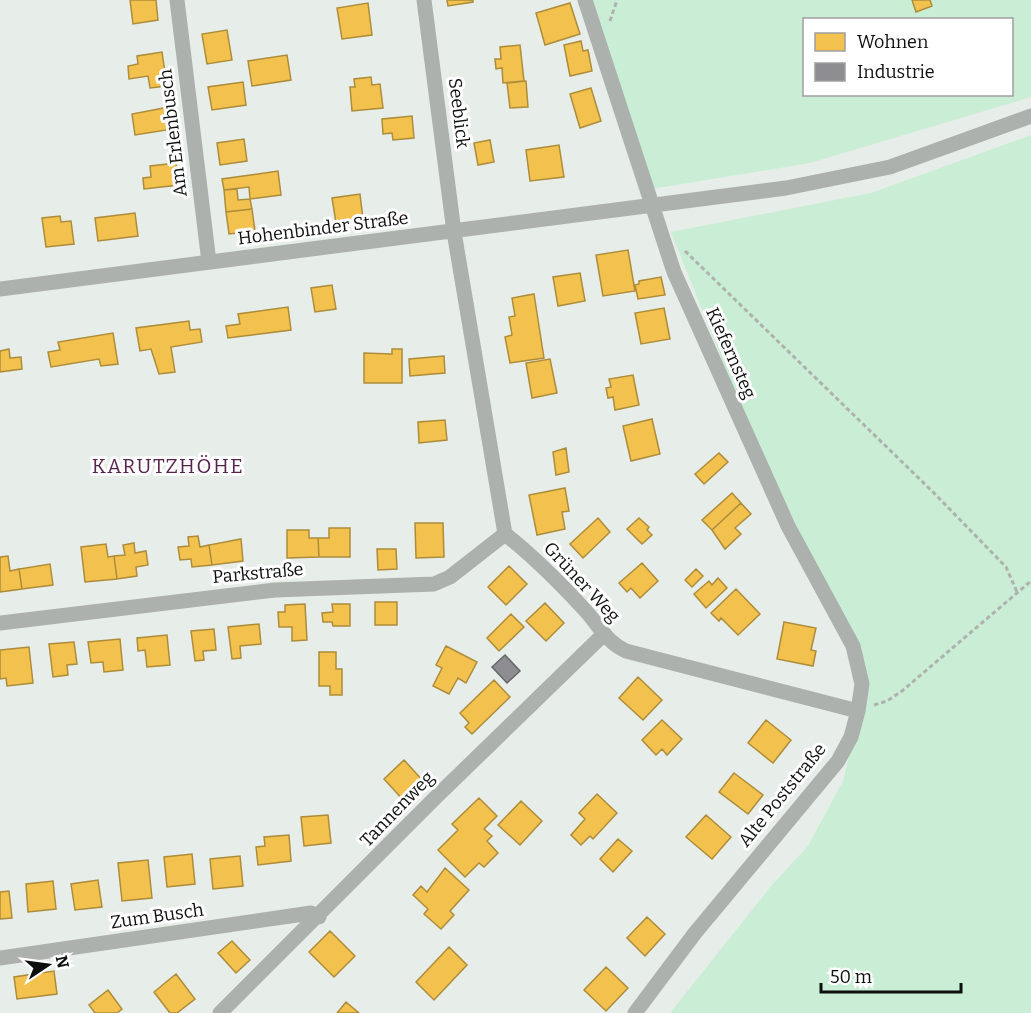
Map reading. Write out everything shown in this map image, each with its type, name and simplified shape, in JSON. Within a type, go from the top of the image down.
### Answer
[{"type":"street","name":"Am Erlenbusch","points":[[177,0],[208,262]]},
{"type":"street","name":"Seeblick","points":[[424,0],[454,232]]},
{"type":"street","name":"Kiefernsteg","points":[[585,0],[674,272],[788,526],[853,646],[862,684],[858,711]]},
{"type":"street","name":"Hohenbinder Straße","points":[[0,289],[651,207],[838,179],[890,166],[1031,116]]},
{"type":"street","points":[[454,232],[505,534]]},
{"type":"street","name":"Grüner Weg","points":[[505,534],[538,560],[592,617],[611,644],[627,651],[858,711]]},
{"type":"street","name":"Parkstraße","points":[[0,623],[275,590],[434,584],[450,577],[505,534]]},
{"type":"street","name":"Tannenweg","points":[[220,1013],[319,917],[436,797],[604,634]]},
{"type":"street","name":"Alte Poststraße","points":[[635,1013],[695,933],[838,761],[851,737],[858,711]]},
{"type":"street","name":"Zum Busch","points":[[0,958],[311,913],[319,917]]},
{"type":"path","points":[[682,248],[1006,567],[1017,592]]},
{"type":"path","points":[[858,711],[887,701],[902,691],[1031,581]]},
{"type":"green space","points":[[586,0],[1031,0],[1031,97],[810,163],[646,190]]},
{"type":"green space","points":[[1031,135],[1031,1013],[670,1013],[772,885],[808,846],[843,781],[860,713],[855,645],[790,530],[671,232],[871,193]]},
{"type":"building: Wohnen","points":[[130,0],[156,0],[158,20],[133,24]]},
{"type":"building: Wohnen","points":[[447,0],[473,0],[473,2],[448,6]]},
{"type":"building: Wohnen","points":[[912,0],[930,0],[932,6],[916,12]]},
{"type":"building: Wohnen","points":[[368,3],[372,35],[342,39],[337,8]]},
{"type":"building: Wohnen","points":[[570,3],[580,34],[545,45],[536,13]]},
{"type":"building: Wohnen","points":[[227,30],[232,60],[207,64],[202,34]]},
{"type":"building: Wohnen","points":[[581,41],[583,51],[588,50],[592,71],[570,76],[564,45]]},
{"type":"building: Wohnen","points":[[520,45],[524,81],[503,83],[502,68],[496,69],[495,59],[501,59],[500,47]]},
{"type":"building: Wohnen","points":[[162,52],[167,86],[150,88],[148,76],[129,79],[128,66],[138,64],[137,56]]},
{"type":"building: Wohnen","points":[[287,55],[291,80],[252,86],[248,61]]},
{"type":"building: Wohnen","points":[[371,77],[372,85],[380,84],[383,108],[352,111],[350,87],[355,87],[354,79]]},
{"type":"building: Wohnen","points":[[526,81],[528,107],[510,108],[507,83]]},
{"type":"building: Wohnen","points":[[243,82],[246,105],[212,110],[208,87]]},
{"type":"building: Wohnen","points":[[591,88],[601,121],[580,128],[570,94]]},
{"type":"building: Wohnen","points":[[169,107],[173,129],[135,135],[132,114]]},
{"type":"building: Wohnen","points":[[412,116],[414,138],[393,140],[392,133],[383,134],[382,119]]},
{"type":"building: Wohnen","points":[[244,139],[247,161],[220,165],[217,143]]},
{"type":"building: Wohnen","points":[[490,140],[494,162],[478,165],[474,143]]},
{"type":"building: Wohnen","points":[[559,145],[564,177],[530,181],[526,150]]},
{"type":"building: Wohnen","points":[[176,163],[179,185],[144,189],[143,178],[151,177],[150,166]]},
{"type":"building: Wohnen","points":[[278,171],[281,195],[250,199],[249,187],[224,190],[222,179]]},
{"type":"building: Wohnen","points":[[237,189],[238,200],[250,199],[252,209],[226,212],[224,190]]},
{"type":"building: Wohnen","points":[[360,194],[363,219],[336,223],[332,198]]},
{"type":"building: Wohnen","points":[[252,209],[255,231],[229,234],[226,212]]},
{"type":"building: Wohnen","points":[[135,213],[138,236],[98,241],[95,218]]},
{"type":"building: Wohnen","points":[[60,216],[61,222],[71,221],[74,244],[46,247],[42,218]]},
{"type":"building: Wohnen","points":[[628,250],[635,291],[603,296],[596,255]]},
{"type":"building: Wohnen","points":[[580,273],[585,301],[558,306],[553,277]]},
{"type":"building: Wohnen","points":[[661,277],[665,295],[638,299],[635,285],[639,284],[639,281]]},
{"type":"building: Wohnen","points":[[332,285],[336,309],[315,312],[311,288]]},
{"type":"building: Wohnen","points":[[534,294],[544,358],[510,363],[505,337],[512,335],[509,317],[515,316],[512,298]]},
{"type":"building: Wohnen","points":[[288,307],[291,330],[228,338],[226,326],[240,324],[238,314]]},
{"type":"building: Wohnen","points":[[664,308],[670,339],[641,344],[635,313]]},
{"type":"building: Wohnen","points":[[189,321],[190,330],[200,329],[202,342],[171,347],[175,372],[159,374],[151,349],[140,351],[136,328]]},
{"type":"building: Wohnen","points":[[113,333],[118,364],[101,366],[99,359],[51,367],[48,352],[60,350],[58,342]]},
{"type":"building: Wohnen","points":[[9,349],[10,358],[21,357],[22,369],[0,372],[0,351]]},
{"type":"building: Wohnen","points":[[392,349],[402,349],[402,383],[364,383],[364,353],[392,354]]},
{"type":"building: Wohnen","points":[[444,356],[445,373],[410,376],[409,359]]},
{"type":"building: Wohnen","points":[[550,359],[557,393],[532,398],[526,363]]},
{"type":"building: Wohnen","points":[[633,375],[639,405],[615,410],[613,397],[608,398],[606,388],[611,387],[609,379]]},
{"type":"building: Wohnen","points":[[652,419],[660,454],[631,461],[623,426]]},
{"type":"building: Wohnen","points":[[445,420],[447,440],[419,443],[418,422]]},
{"type":"building: Wohnen","points":[[566,448],[569,472],[556,475],[553,452]]},
{"type":"building: Wohnen","points":[[719,453],[728,462],[704,484],[695,474]]},
{"type":"building: Wohnen","points":[[565,488],[569,511],[562,512],[565,529],[537,535],[529,495]]},
{"type":"building: Wohnen","points":[[732,493],[741,503],[712,530],[702,520]]},
{"type":"building: Wohnen","points":[[741,503],[751,514],[735,528],[741,534],[725,549],[712,530]]},
{"type":"building: Wohnen","points":[[598,518],[610,532],[583,558],[570,544]]},
{"type":"building: Wohnen","points":[[639,518],[649,527],[647,530],[652,535],[642,544],[627,529]]},
{"type":"building: Wohnen","points":[[415,523],[443,523],[444,557],[416,558]]},
{"type":"building: Wohnen","points":[[329,528],[350,528],[350,557],[319,557],[318,538],[329,538]]},
{"type":"building: Wohnen","points":[[287,530],[309,530],[309,538],[318,538],[319,557],[287,558]]},
{"type":"building: Wohnen","points":[[198,536],[200,547],[209,545],[212,565],[192,567],[191,559],[180,560],[178,547],[189,546],[188,537]]},
{"type":"building: Wohnen","points":[[241,539],[243,561],[212,565],[209,545]]},
{"type":"building: Wohnen","points":[[134,543],[135,553],[146,551],[148,565],[136,567],[137,576],[117,579],[114,556],[125,555],[123,545]]},
{"type":"building: Wohnen","points":[[106,544],[108,557],[114,556],[117,579],[85,582],[81,547]]},
{"type":"building: Wohnen","points":[[377,549],[396,549],[397,569],[378,570]]},
{"type":"building: Wohnen","points":[[8,556],[10,571],[19,569],[22,589],[0,592],[0,557]]},
{"type":"building: Wohnen","points":[[642,563],[658,581],[640,598],[631,588],[627,592],[619,583]]},
{"type":"building: Wohnen","points":[[50,564],[53,585],[22,589],[19,569]]},
{"type":"building: Wohnen","points":[[509,566],[527,584],[506,605],[488,587]]},
{"type":"building: Wohnen","points":[[696,569],[703,576],[692,587],[685,580]]},
{"type":"building: Wohnen","points":[[718,578],[727,588],[706,608],[694,594],[709,581],[712,585]]},
{"type":"building: Wohnen","points":[[736,589],[760,614],[738,635],[721,618],[719,621],[711,613]]},
{"type":"building: Wohnen","points":[[375,602],[397,602],[397,625],[375,625]]},
{"type":"building: Wohnen","points":[[545,603],[564,623],[546,641],[526,621]]},
{"type":"building: Wohnen","points":[[305,604],[307,640],[292,641],[292,627],[279,627],[278,612],[285,612],[285,605]]},
{"type":"building: Wohnen","points":[[332,604],[350,604],[350,626],[333,626],[332,622],[323,622],[322,613],[333,612]]},
{"type":"building: Wohnen","points":[[511,614],[524,627],[499,651],[487,638]]},
{"type":"building: Wohnen","points":[[784,622],[816,628],[811,650],[816,651],[813,666],[777,659]]},
{"type":"building: Wohnen","points":[[259,624],[261,644],[240,646],[241,658],[232,659],[228,627]]},
{"type":"building: Wohnen","points":[[214,629],[216,650],[203,651],[204,660],[195,661],[191,631]]},
{"type":"building: Wohnen","points":[[167,635],[170,665],[147,667],[145,650],[138,651],[137,638]]},
{"type":"building: Wohnen","points":[[120,639],[123,670],[104,672],[103,662],[91,663],[88,642]]},
{"type":"building: Wohnen","points":[[74,642],[77,664],[67,665],[68,675],[53,677],[49,644]]},
{"type":"building: Wohnen","points":[[446,646],[477,662],[466,683],[458,678],[449,694],[433,686],[442,668],[436,665]]},
{"type":"building: Wohnen","points":[[29,647],[33,683],[7,686],[6,678],[0,679],[0,650]]},
{"type":"building: Wohnen","points":[[319,652],[336,652],[336,669],[342,669],[342,695],[330,695],[330,686],[319,686]]},
{"type":"building: Wohnen","points":[[638,677],[662,700],[643,720],[619,698]]},
{"type":"building: Wohnen","points":[[494,680],[510,697],[472,734],[465,727],[469,723],[460,713]]},
{"type":"building: Wohnen","points":[[662,720],[682,739],[667,755],[662,749],[656,755],[642,740]]},
{"type":"building: Wohnen","points":[[766,720],[791,740],[773,763],[748,743]]},
{"type":"building: Wohnen","points":[[404,760],[425,783],[405,802],[384,779]]},
{"type":"building: Wohnen","points":[[734,773],[763,795],[748,814],[719,792]]},
{"type":"building: Wohnen","points":[[597,794],[617,813],[593,839],[590,836],[581,845],[571,835],[585,819],[579,813]]},
{"type":"building: Wohnen","points":[[479,798],[497,816],[484,829],[492,836],[487,841],[498,853],[484,867],[479,863],[465,877],[438,850],[458,830],[452,824]]},
{"type":"building: Wohnen","points":[[521,801],[542,821],[520,845],[498,825]]},
{"type":"building: Wohnen","points":[[328,815],[331,843],[304,846],[301,817]]},
{"type":"building: Wohnen","points":[[706,815],[731,837],[712,859],[686,837]]},
{"type":"building: Wohnen","points":[[289,835],[291,861],[258,865],[256,847],[265,846],[264,837]]},
{"type":"building: Wohnen","points":[[618,839],[632,851],[613,872],[600,859]]},
{"type":"building: Wohnen","points":[[192,854],[195,884],[167,887],[164,857]]},
{"type":"building: Wohnen","points":[[240,856],[243,886],[213,889],[210,859]]},
{"type":"building: Wohnen","points":[[148,860],[152,898],[122,901],[118,863]]},
{"type":"building: Wohnen","points":[[445,868],[469,890],[450,911],[454,915],[441,929],[424,914],[428,909],[413,895],[421,886],[427,892]]},
{"type":"building: Wohnen","points":[[98,880],[102,907],[75,910],[71,884]]},
{"type":"building: Wohnen","points":[[53,881],[56,909],[28,912],[26,884]]},
{"type":"building: Wohnen","points":[[9,891],[12,918],[0,919],[0,892]]},
{"type":"building: Wohnen","points":[[647,917],[665,934],[645,956],[627,938]]},
{"type":"building: Wohnen","points":[[330,931],[355,956],[334,977],[309,952]]},
{"type":"building: Wohnen","points":[[232,941],[250,960],[236,973],[218,953]]},
{"type":"building: Wohnen","points":[[449,947],[467,965],[434,1000],[416,982]]},
{"type":"building: Wohnen","points":[[606,967],[628,988],[606,1011],[584,990]]},
{"type":"building: Wohnen","points":[[54,971],[57,994],[17,999],[14,977]]},
{"type":"building: Wohnen","points":[[176,974],[195,999],[177,1013],[170,1013],[154,992]]},
{"type":"building: Wohnen","points":[[108,990],[122,1009],[117,1013],[95,1013],[89,1005]]},
{"type":"building: Wohnen","points":[[346,1002],[359,1013],[337,1013]]},
{"type":"building: Industrie","points":[[505,655],[520,671],[507,683],[492,667]]},
{"type":"district","name":"KARUTZHÖHE","points":[[168,466]]}]
